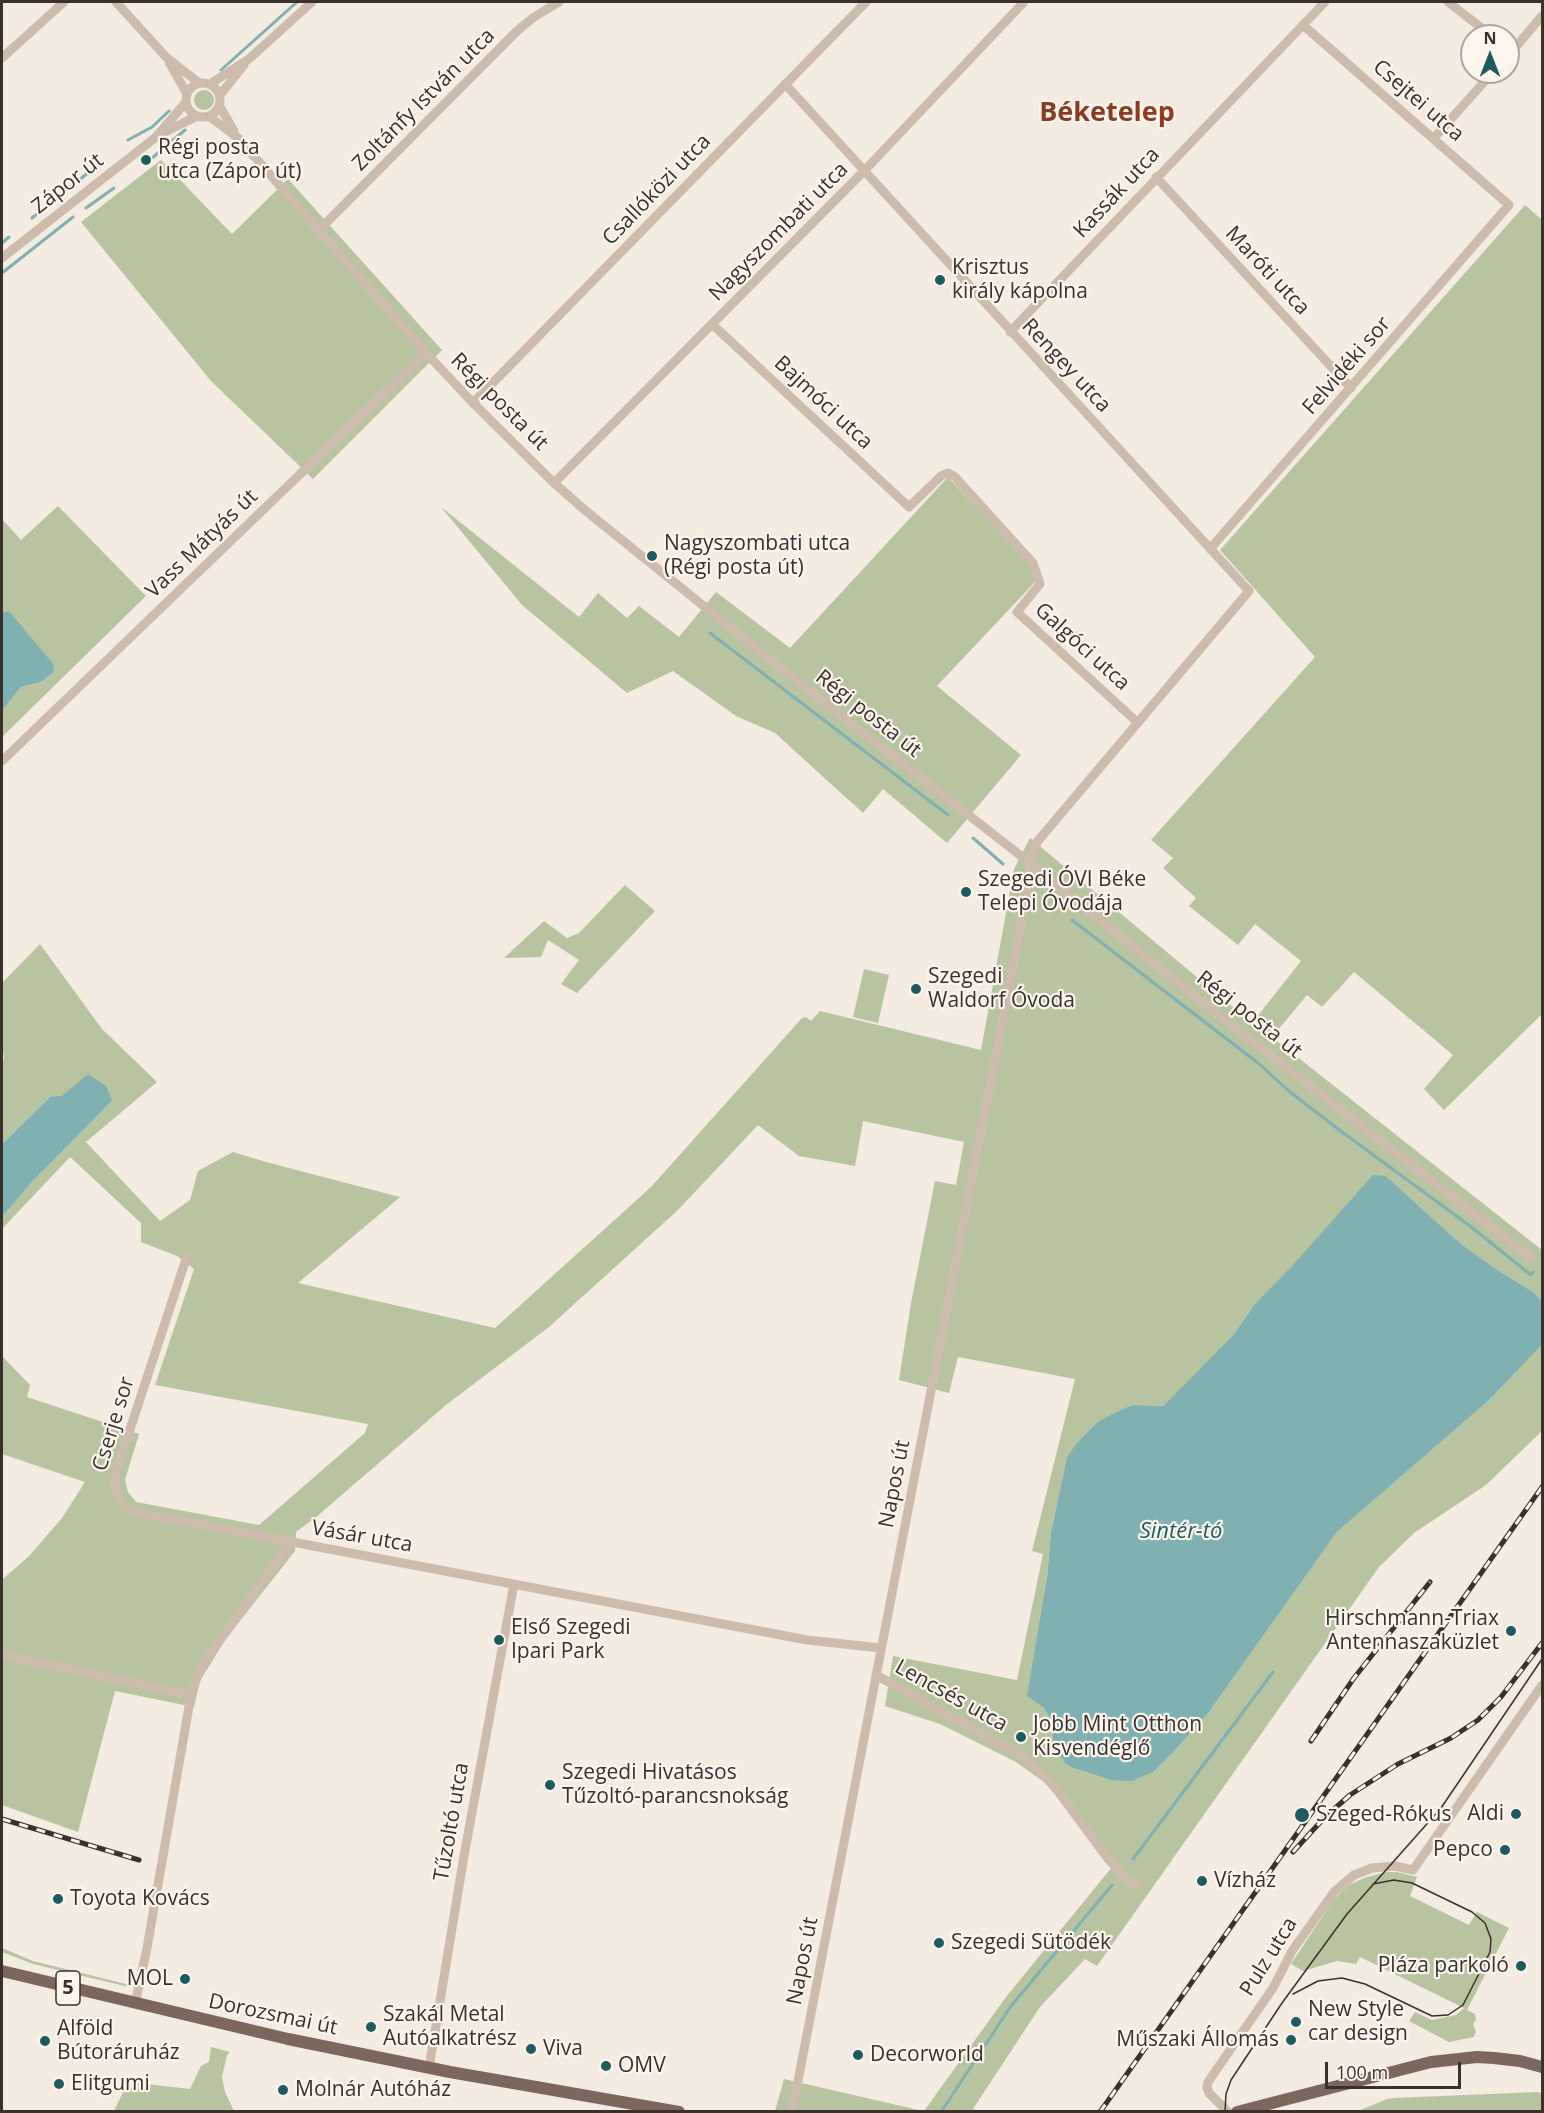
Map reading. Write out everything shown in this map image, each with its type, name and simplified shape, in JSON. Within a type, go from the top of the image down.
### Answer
[{"type":"main road","name":"Dorozsmai út","points":[[2,1971],[288,2039],[429,2068],[680,2112]]},
{"type":"main road","points":[[1237,2112],[1431,2062],[1477,2057],[1520,2061],[1542,2067]]},
{"type":"street","points":[[2,58],[64,2]]},
{"type":"street","points":[[116,2],[166,57],[199,83]]},
{"type":"street","points":[[210,84],[249,59],[312,2]]},
{"type":"street","name":"Zoltánfy István utca","points":[[319,230],[518,30],[559,2]]},
{"type":"street","name":"Csallóközi utca","points":[[473,403],[866,2]]},
{"type":"street","name":"Nagyszombati utca","points":[[554,483],[865,170],[1024,2]]},
{"type":"street","name":"Kassák utca","points":[[1010,332],[1325,2]]},
{"type":"street","points":[[1448,2],[1476,24]]},
{"type":"street","points":[[1520,40],[1542,16]]},
{"type":"street","name":"Csejtei utca","points":[[1304,25],[1509,205]]},
{"type":"street","points":[[166,57],[186,98],[189,110],[197,116],[210,116],[214,113],[220,100],[249,59]]},
{"type":"street","points":[[186,98],[194,85],[199,83],[210,84],[218,91],[220,100]]},
{"type":"street","name":"Rengey utca","points":[[785,84],[1249,591]]},
{"type":"street","points":[[1433,139],[1483,84]]},
{"type":"street","name":"Zápor út","points":[[156,137],[186,98]]},
{"type":"street","name":"Régi posta út","points":[[220,100],[238,138]]},
{"type":"street","name":"Zápor út","points":[[2,258],[156,137],[197,116]]},
{"type":"street","name":"Régi posta út","points":[[210,116],[238,138],[426,353],[473,403],[586,512],[1178,983],[1531,1258]]},
{"type":"street","name":"Maróti utca","points":[[1156,177],[1351,388]]},
{"type":"street","name":"Felvidéki sor","points":[[1210,549],[1509,205]]},
{"type":"street","name":"Bajmóci utca","points":[[712,324],[909,507]]},
{"type":"street","name":"Vass Mátyás út","points":[[2,761],[426,353]]},
{"type":"street","name":"Galgóci utca","points":[[909,507],[941,476],[948,473],[956,477],[1033,563],[1040,584],[1017,612],[1137,722]]},
{"type":"street","name":"Napos út","points":[[792,2112],[1027,893],[1030,863],[1037,842],[1249,591]]},
{"type":"street","name":"Cserje sor","points":[[187,1257],[116,1472],[116,1491],[125,1506],[140,1514],[291,1542]]},
{"type":"street","name":"Vásár utca","points":[[135,2004],[149,1938],[190,1695],[207,1658],[291,1542],[807,1640],[882,1648]]},
{"type":"street","name":"Tűzoltó utca","points":[[429,2068],[464,1856],[514,1584]]},
{"type":"street","points":[[2,1655],[190,1695]]},
{"type":"street","name":"Lencsés utca","points":[[876,1675],[1022,1756],[1044,1775],[1109,1860],[1133,1883]]},
{"type":"street","name":"Pulz utca","points":[[1228,2112],[1209,2093],[1208,2082],[1273,1988],[1292,1951],[1334,1892],[1354,1875],[1372,1868],[1395,1866],[1413,1870],[1542,1684]]},
{"type":"green space","points":[[204,90],[211,93],[214,100],[211,107],[204,110],[197,107],[194,100],[197,93]]},
{"type":"green space","points":[[161,160],[232,234],[288,179],[442,350],[313,479],[211,381],[81,222]]},
{"type":"green space","points":[[1525,205],[1542,220],[1542,1014],[1444,1110],[1424,1089],[1453,1055],[1354,972],[1322,1007],[1307,995],[1272,1037],[1542,1250],[1542,1301],[1533,1292],[1461,1244],[1386,1176],[1254,1305],[1234,1334],[1163,1406],[1133,1405],[1067,1457],[1051,1532],[1047,1578],[1043,1707],[1052,1721],[1073,1768],[1111,1780],[1177,1748],[1209,1712],[1337,1532],[1487,1402],[1542,1345],[1542,1431],[1486,1485],[1414,1533],[1379,1567],[1097,1966],[1085,1959],[1040,2007],[973,2109],[979,2111],[924,2111],[1006,1997],[1112,1867],[1048,1785],[1016,1762],[940,1724],[885,1706],[893,1656],[1017,1680],[1043,1554],[1032,1551],[1075,1379],[958,1357],[949,1393],[899,1380],[911,1303],[935,1181],[956,1185],[964,1142],[863,1121],[855,1166],[799,1156],[758,1125],[678,1210],[549,1327],[446,1405],[296,1532],[295,1551],[225,1640],[200,1681],[194,1707],[115,1691],[78,1832],[2,1805],[2,1580],[30,1555],[62,1518],[85,1482],[2,1454],[2,1356],[30,1385],[27,1397],[139,1434],[125,1480],[128,1492],[136,1502],[259,1525],[365,1433],[368,1424],[155,1385],[194,1269],[177,1256],[141,1242],[141,1223],[70,1157],[2,1229],[2,1217],[31,1183],[112,1101],[88,1074],[62,1097],[50,1097],[2,1144],[2,1065],[4,1058],[2,983],[40,944],[102,1029],[157,1082],[86,1142],[160,1221],[190,1200],[198,1171],[233,1152],[400,1197],[298,1283],[495,1328],[651,1187],[802,1018],[806,1017],[811,1021],[820,1011],[981,1050],[1014,869],[1030,838],[1252,1023],[1301,961],[1255,924],[1238,945],[1189,906],[1196,898],[1163,868],[1173,858],[1151,840],[1315,657],[1220,550]]},
{"type":"green space","points":[[948,477],[1030,563],[1035,582],[937,686],[1021,755],[947,843],[883,789],[863,813],[775,733],[736,716],[673,671],[627,693],[522,605],[441,507],[579,617],[598,593],[627,618],[639,606],[679,637],[716,592],[790,648]]},
{"type":"green space","points":[[58,506],[146,596],[2,737],[2,711],[21,687],[41,682],[53,673],[9,611],[2,612],[2,519],[21,540]]},
{"type":"green space","points":[[625,885],[655,911],[577,993],[561,984],[579,960],[548,940],[541,957],[504,958],[544,921],[567,938],[579,933]]},
{"type":"green space","points":[[864,969],[889,975],[878,1023],[853,1017]]},
{"type":"green space","points":[[1386,1872],[1417,1877],[1410,1896],[1469,1925],[1477,1912],[1509,1928],[1467,2010],[1475,2014],[1474,2037],[1449,2042],[1409,2021],[1415,2012],[1432,2020],[1456,2015],[1464,2008],[1360,1957],[1356,1964],[1337,1961],[1303,1971],[1291,1964],[1334,1899],[1349,1885]]},
{"type":"green space","points":[[2,1948],[33,1961],[130,1985],[129,1987],[33,1964],[2,1952]]},
{"type":"green space","points":[[211,2047],[230,2052],[227,2055],[222,2077],[225,2092],[234,2111],[114,2111],[123,2092],[137,2083],[190,2089],[201,2066],[209,2062]]},
{"type":"green space","points":[[784,2079],[923,2111],[775,2111]]},
{"type":"green space","points":[[1538,2092],[1542,2094],[1542,2111],[1358,2111],[1394,2098]]},
{"type":"water","points":[[9,611],[54,665],[53,673],[41,682],[21,687],[2,711],[2,612]]},
{"type":"water","points":[[88,1074],[106,1086],[112,1101],[31,1183],[2,1217],[2,1144],[50,1097],[62,1096]]},
{"type":"water","name":"Sintér-tó","points":[[1373,1175],[1386,1176],[1461,1244],[1533,1292],[1542,1301],[1542,1345],[1487,1402],[1337,1532],[1209,1712],[1153,1772],[1132,1781],[1111,1780],[1073,1768],[1064,1762],[1053,1739],[1052,1721],[1043,1707],[1027,1696],[1047,1578],[1051,1532],[1067,1457],[1076,1444],[1099,1421],[1133,1405],[1163,1406],[1234,1334],[1254,1305]]},
{"type":"waterway","points":[[221,70],[297,2]]},
{"type":"waterway","points":[[128,140],[152,127],[169,111]]},
{"type":"waterway","points":[[151,159],[185,130]]},
{"type":"waterway","points":[[32,218],[94,168]]},
{"type":"waterway","points":[[86,208],[114,188]]},
{"type":"waterway","points":[[2,273],[73,217]]},
{"type":"waterway","points":[[2,243],[9,237]]},
{"type":"waterway","points":[[710,633],[948,815]]},
{"type":"waterway","points":[[973,838],[1003,864]]},
{"type":"waterway","points":[[1072,920],[1258,1063],[1290,1092],[1342,1132],[1470,1226],[1531,1275],[1533,1272]]},
{"type":"waterway","points":[[1133,1859],[1273,1672]]},
{"type":"waterway","points":[[941,2112],[1011,2006],[1112,1885]]},
{"type":"tram line","points":[[1225,2112],[1226,2094],[1231,2080],[1282,2003],[1347,1914],[1441,1808],[1542,1659]]},
{"type":"tram line","points":[[1293,1994],[1318,1981],[1342,1978],[1365,1984],[1432,2016],[1448,2015],[1463,2005],[1490,1952],[1491,1939],[1485,1923],[1472,1912],[1412,1883],[1394,1880],[1373,1884]]},
{"type":"railway","points":[[1100,2112],[1542,1487]]},
{"type":"railway","points":[[1311,1741],[1354,1678],[1430,1582]]},
{"type":"railway","points":[[1293,1852],[1325,1817],[1350,1795],[1398,1764],[1451,1738],[1478,1720],[1501,1697],[1542,1643]]},
{"type":"railway","points":[[2,1819],[139,1860]]},
{"type":"place","name":"Régi posta utca (Zápor út)","points":[[146,160]]},
{"type":"place","name":"Krisztus király kápolna","points":[[940,280]]},
{"type":"place","name":"Nagyszombati utca (Régi posta út)","points":[[652,556]]},
{"type":"place","name":"Szegedi ÓVI Béke Telepi Óvodája","points":[[966,892]]},
{"type":"place","name":"Szegedi Waldorf Óvoda","points":[[916,989]]},
{"type":"place","name":"Hirschmann-Triax Antennaszaküzlet","points":[[1511,1631]]},
{"type":"place","name":"Első Szegedi Ipari Park","points":[[499,1640]]},
{"type":"place","name":"Jobb Mint Otthon Kisvendéglő","points":[[1021,1737]]},
{"type":"place","name":"Szegedi Hivatásos Tűzoltó-parancsnokság","points":[[550,1785]]},
{"type":"place","name":"Aldi","points":[[1516,1814]]},
{"type":"place","name":"Szeged-Rókus","points":[[1302,1815]]},
{"type":"place","name":"Pepco","points":[[1505,1850]]},
{"type":"place","name":"Vízház","points":[[1202,1881]]},
{"type":"place","name":"Toyota Kovács","points":[[58,1899]]},
{"type":"place","name":"Szegedi Sütödék","points":[[939,1943]]},
{"type":"place","name":"Pláza parkoló","points":[[1521,1966]]},
{"type":"place","name":"MOL","points":[[185,1979]]},
{"type":"place","name":"New Style car design","points":[[1296,2022]]},
{"type":"place","name":"Szakál Metal Autóalkatrész","points":[[371,2027]]},
{"type":"place","name":"Műszaki Állomás","points":[[1291,2040]]},
{"type":"place","name":"Alföld Bútoráruház","points":[[45,2041]]},
{"type":"place","name":"Viva","points":[[531,2049]]},
{"type":"place","name":"Decorworld","points":[[858,2055]]},
{"type":"place","name":"OMV","points":[[606,2066]]},
{"type":"place","name":"Elitgumi","points":[[59,2084]]},
{"type":"place","name":"Molnár Autóház","points":[[283,2090]]},
{"type":"district","name":"Béketelep","points":[[1107,113]]}]
